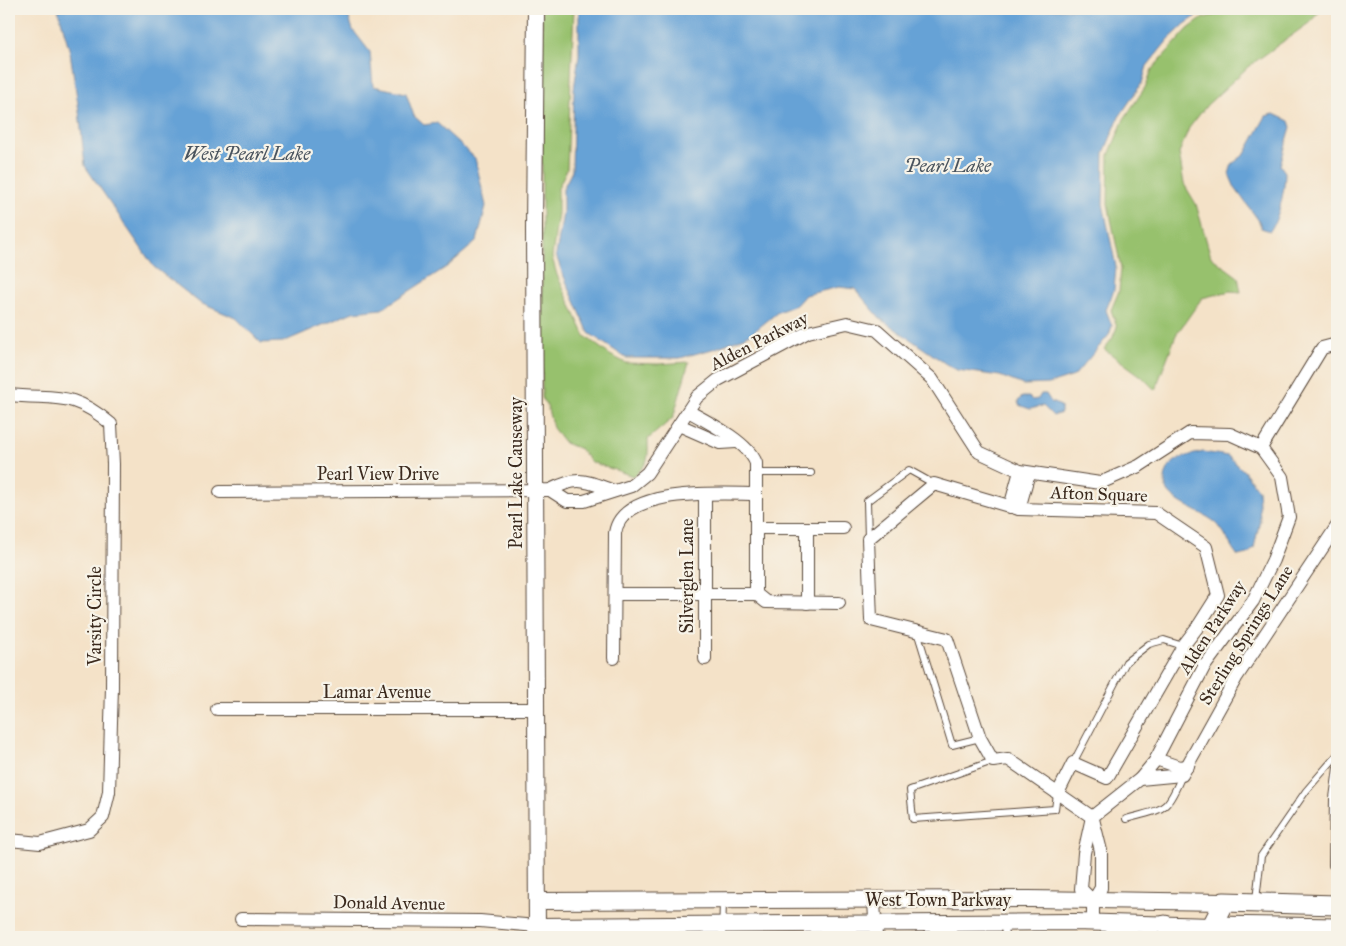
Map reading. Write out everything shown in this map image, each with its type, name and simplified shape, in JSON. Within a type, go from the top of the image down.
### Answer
[{"type":"main road","name":"West Town Parkway","points":[[1224,902],[1337,905]]},
{"type":"main road","points":[[1209,932],[1224,902]]},
{"type":"main road","name":"West Town Parkway","points":[[1209,932],[1295,932],[1337,928]]},
{"type":"street","name":"Pearl Lake Causeway","points":[[536,9],[534,228],[543,490],[536,709],[537,931]]},
{"type":"street","name":"Alden Parkway","points":[[543,490],[567,501],[584,501],[612,490],[632,486],[647,473],[697,397],[718,380],[808,332],[847,323],[877,330],[932,378],[979,452],[1024,472],[1100,483],[1140,466],[1190,434],[1230,434],[1263,443],[1282,477],[1289,517],[1273,560],[1253,601],[1204,668],[1156,759],[1140,779],[1092,817]]},
{"type":"street","points":[[1263,443],[1322,348],[1337,344]]},
{"type":"street","name":"Varsity Circle","points":[[9,395],[68,398],[94,409],[111,424],[113,464],[111,725],[109,792],[103,818],[90,830],[40,843],[9,840]]},
{"type":"street","points":[[688,411],[723,430],[753,455],[756,473],[756,594]]},
{"type":"street","points":[[679,425],[720,443],[736,442]]},
{"type":"street","points":[[1015,508],[1024,472]]},
{"type":"street","points":[[543,490],[569,480],[585,481],[612,490]]},
{"type":"street","points":[[868,539],[934,484]]},
{"type":"street","name":"Afton Square","points":[[934,484],[1015,508],[1156,513],[1206,547],[1218,595],[1183,646],[1107,778],[1073,763]]},
{"type":"street","name":"Pearl View Drive","points":[[220,492],[543,490]]},
{"type":"street","name":"Silverglen Lane","points":[[705,494],[705,659]]},
{"type":"street","points":[[614,658],[615,533],[621,517],[630,511],[666,496],[756,494]]},
{"type":"street","name":"Sterling Springs Lane","points":[[1185,770],[1236,678],[1337,526]]},
{"type":"street","points":[[756,528],[842,528]]},
{"type":"street","points":[[807,528],[807,602]]},
{"type":"street","name":"Afton Square","points":[[868,539],[871,620],[947,639],[980,738],[993,762]]},
{"type":"street","points":[[615,594],[756,594],[766,602],[839,603]]},
{"type":"street","name":"Lamar Avenue","points":[[217,709],[536,709]]},
{"type":"street","points":[[993,762],[1008,759],[1092,817],[1101,850],[1100,888],[1092,901],[1093,923]]},
{"type":"street","points":[[1156,759],[1185,770]]},
{"type":"street","points":[[1058,793],[1073,763]]},
{"type":"street","points":[[1140,779],[1185,770]]},
{"type":"street","points":[[1092,817],[1084,853],[1081,889],[1092,901]]},
{"type":"street","name":"West Town Parkway","points":[[538,901],[1030,899],[1224,902]]},
{"type":"street","points":[[874,900],[876,931]]},
{"type":"street","name":"Donald Avenue","points":[[241,919],[480,922],[537,931]]},
{"type":"street","name":"West Town Parkway","points":[[537,931],[1004,930],[1093,923],[1171,931],[1209,932]]},
{"type":"lane","name":"Afton Square","points":[[868,539],[867,501],[909,470],[934,484]]},
{"type":"lane","points":[[756,473],[811,473]]},
{"type":"lane","points":[[917,631],[952,745],[980,738]]},
{"type":"lane","points":[[1073,763],[1126,662],[1149,644],[1158,640],[1183,646],[1204,668]]},
{"type":"lane","points":[[1256,903],[1262,856],[1306,791],[1337,754]]},
{"type":"lane","points":[[993,762],[910,790],[913,819],[1055,809],[1058,793]]},
{"type":"lane","points":[[1337,768],[1332,865],[1337,865]]},
{"type":"lane","points":[[1126,819],[1166,806],[1172,800],[1185,770]]},
{"type":"lane","points":[[722,900],[722,931]]},
{"type":"green space","points":[[542,9],[574,9],[567,169],[558,188],[558,213],[552,257],[557,275],[585,336],[610,355],[626,363],[658,364],[689,362],[673,418],[648,439],[647,460],[643,468],[633,476],[591,462],[580,449],[565,443],[553,428],[547,406],[542,398]]},
{"type":"green space","points":[[1267,9],[1322,9],[1309,23],[1249,66],[1207,105],[1189,128],[1179,153],[1184,184],[1196,204],[1211,257],[1238,277],[1241,292],[1230,291],[1202,298],[1176,335],[1155,390],[1141,376],[1104,349],[1112,339],[1117,327],[1111,310],[1119,291],[1121,268],[1108,204],[1109,155],[1124,119],[1146,86],[1152,69],[1188,29],[1203,18],[1224,13],[1256,12]]},
{"type":"water","name":"West Pearl Lake","points":[[58,9],[346,9],[353,30],[370,52],[373,86],[406,93],[414,116],[424,125],[437,123],[475,158],[486,206],[477,241],[448,266],[382,309],[353,312],[283,342],[261,343],[236,318],[200,303],[154,267],[85,166],[70,52]]},
{"type":"water","name":"Pearl Lake","points":[[579,9],[1219,9],[1201,13],[1185,24],[1168,40],[1147,66],[1142,83],[1119,117],[1104,153],[1103,204],[1116,267],[1114,290],[1106,310],[1112,326],[1109,335],[1074,376],[1049,384],[1023,385],[1000,376],[957,370],[881,319],[855,289],[839,287],[805,295],[796,305],[778,312],[751,334],[716,348],[680,358],[626,358],[589,333],[556,255],[563,213],[563,189],[572,171],[574,89],[579,55]]},
{"type":"water","points":[[1274,114],[1289,121],[1291,127],[1280,165],[1285,172],[1283,195],[1279,211],[1270,231],[1261,228],[1259,221],[1235,188],[1229,174],[1232,164],[1245,154],[1266,116]]},
{"type":"water","points":[[1041,394],[1046,394],[1051,402],[1061,406],[1061,413],[1053,416],[1043,406],[1030,409],[1019,405],[1018,401],[1022,397],[1029,397],[1032,400],[1038,399]]},
{"type":"water","points":[[1203,452],[1228,456],[1244,471],[1258,490],[1260,520],[1254,548],[1248,554],[1238,556],[1219,526],[1204,515],[1175,499],[1165,484],[1168,468],[1172,464],[1186,456]]}]
